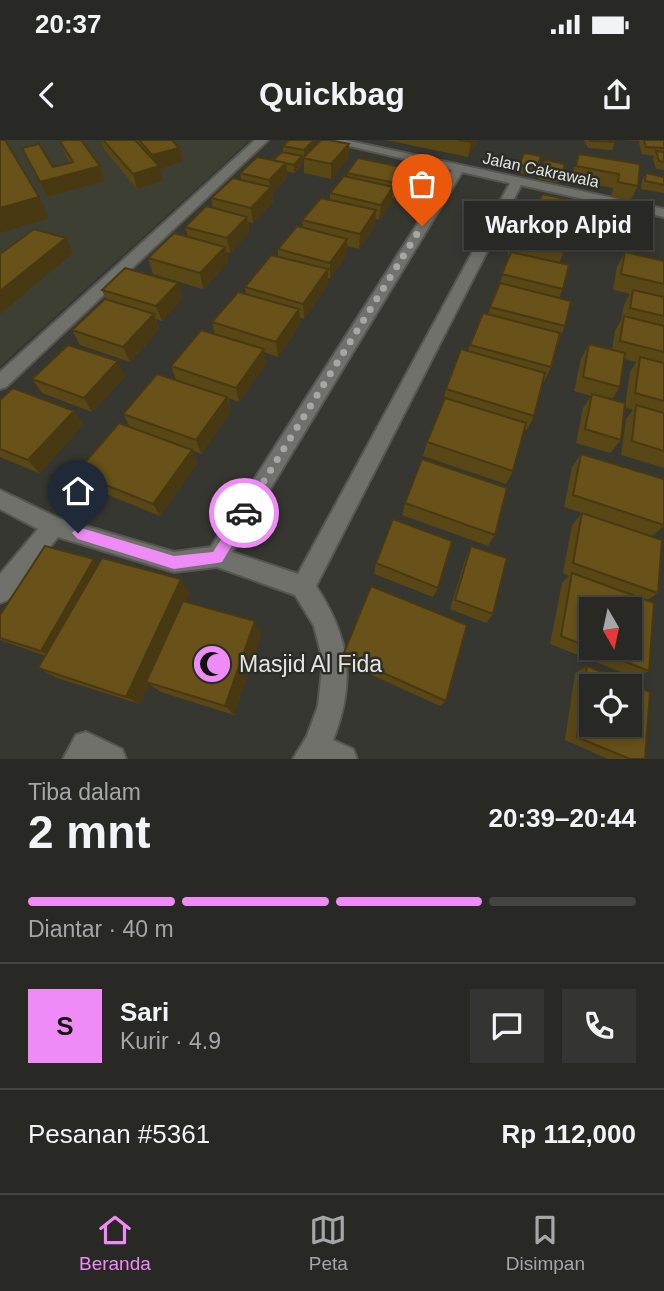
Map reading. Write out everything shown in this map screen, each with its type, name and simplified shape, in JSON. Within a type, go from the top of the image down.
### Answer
[{"type":"street","points":[[0,382],[262,140]]},
{"type":"street","name":"Jalan Cakrawala","points":[[330,140],[664,213]]},
{"type":"street","points":[[217,557],[459,168]]},
{"type":"street","points":[[303,587],[517,181]]},
{"type":"street","points":[[0,499],[54,526],[174,562],[217,557],[303,587],[324,620],[335,661],[331,706],[312,752],[343,759]]},
{"type":"street","points":[[0,593],[54,526]]},
{"type":"street","points":[[77,759],[86,745],[112,759]]},
{"type":"shaded area","points":[[0,140],[250,140],[0,366]]},
{"type":"building","points":[[0,140],[5,140],[39,197],[0,208]]},
{"type":"building","points":[[81,140],[100,166],[40,182],[22,148],[39,144],[53,167],[73,162],[60,141]]},
{"type":"building","points":[[103,140],[135,140],[159,166],[133,174]]},
{"type":"building","points":[[139,140],[172,140],[179,148],[152,155]]},
{"type":"building","points":[[289,140],[314,140],[304,150],[283,146]]},
{"type":"building","points":[[321,140],[349,144],[331,164],[303,158]]},
{"type":"building","points":[[615,140],[615,142],[591,141]]},
{"type":"building","points":[[644,140],[664,140],[664,148],[646,147]]},
{"type":"building","points":[[656,151],[664,152],[664,162],[659,161]]},
{"type":"building","points":[[282,152],[302,156],[294,165],[273,160]]},
{"type":"building","points":[[524,153],[541,156],[537,168],[519,165]]},
{"type":"building","points":[[579,154],[640,164],[638,186],[618,182],[619,174],[576,166]]},
{"type":"building","points":[[257,157],[286,163],[269,180],[240,173]]},
{"type":"building","points":[[358,158],[406,168],[396,183],[347,173]]},
{"type":"building","points":[[545,160],[565,164],[562,175],[541,171]]},
{"type":"building","points":[[646,173],[664,177],[664,185],[645,181]]},
{"type":"building","points":[[344,176],[393,187],[381,205],[330,193]]},
{"type":"building","points":[[233,178],[271,187],[251,208],[211,198]]},
{"type":"building","points":[[542,194],[575,201],[569,220],[535,213]]},
{"type":"building","points":[[321,198],[376,210],[360,234],[302,220]]},
{"type":"building","points":[[206,206],[247,217],[227,238],[185,227]]},
{"type":"building","points":[[520,218],[570,229],[564,252],[512,240]]},
{"type":"building","points":[[297,226],[347,239],[330,263],[278,249]]},
{"type":"building","points":[[34,229],[66,238],[0,291],[0,254]]},
{"type":"building","points":[[174,233],[225,247],[200,273],[148,258]]},
{"type":"building","points":[[511,252],[569,265],[563,289],[502,274]]},
{"type":"building","points":[[625,252],[664,261],[664,284],[621,274]]},
{"type":"building","points":[[271,255],[328,269],[303,304],[245,287]]},
{"type":"building","points":[[125,268],[178,283],[156,306],[102,290]]},
{"type":"building","points":[[500,283],[571,301],[565,326],[490,307]]},
{"type":"building","points":[[633,290],[664,297],[664,316],[630,308]]},
{"type":"building","points":[[238,292],[299,309],[276,342],[212,322]]},
{"type":"building","points":[[105,299],[154,314],[123,347],[72,330]]},
{"type":"building","points":[[483,313],[560,333],[551,367],[470,345]]},
{"type":"building","points":[[624,316],[664,326],[664,352],[620,341]]},
{"type":"building","points":[[201,330],[264,349],[236,388],[171,366]]},
{"type":"building","points":[[589,344],[625,353],[620,387],[583,377]]},
{"type":"building","points":[[68,345],[118,361],[84,398],[32,379]]},
{"type":"building","points":[[461,349],[545,373],[534,416],[446,389]]},
{"type":"building","points":[[640,357],[664,363],[664,401],[635,393]]},
{"type":"building","points":[[157,374],[227,397],[196,440],[123,414]]},
{"type":"building","points":[[13,388],[74,411],[28,460],[0,449],[0,400]]},
{"type":"building","points":[[592,394],[625,403],[621,440],[585,429]]},
{"type":"building","points":[[445,398],[526,423],[513,471],[427,442]]},
{"type":"building","points":[[636,405],[664,413],[664,451],[632,441]]},
{"type":"building","points":[[119,423],[192,450],[153,504],[76,473]]},
{"type":"building","points":[[581,454],[664,479],[664,525],[573,495]]},
{"type":"building","points":[[422,459],[507,488],[495,535],[405,503]]},
{"type":"building","points":[[582,513],[662,540],[658,593],[573,563]]},
{"type":"building","points":[[393,519],[452,541],[438,588],[376,563]]},
{"type":"building","points":[[45,546],[94,559],[41,651],[0,638],[0,615]]},
{"type":"building","points":[[471,546],[507,558],[493,614],[455,600]]},
{"type":"building","points":[[102,558],[181,579],[126,697],[38,668]]},
{"type":"building","points":[[572,573],[638,597],[579,597],[579,643],[561,636]]},
{"type":"building","points":[[371,586],[467,625],[446,701],[343,655]]},
{"type":"building","points":[[642,599],[654,603],[649,671],[621,660],[642,660]]},
{"type":"building","name":"Masjid Al Fida","points":[[183,601],[255,621],[225,706],[146,682]]},
{"type":"building","points":[[587,666],[606,674],[586,674]]},
{"type":"building","points":[[642,689],[650,692],[645,759],[630,759],[577,737],[579,723],[579,737],[642,737]]},
{"type":"way so far","points":[[244,513],[422,226]]},
{"type":"place","name":"Warkop Alpid","points":[[422,226]]},
{"type":"place","name":"Masjid Al Fida","points":[[212,664]]},
{"type":"route","points":[[78,533],[174,562],[196,560],[217,557],[244,513]]}]
